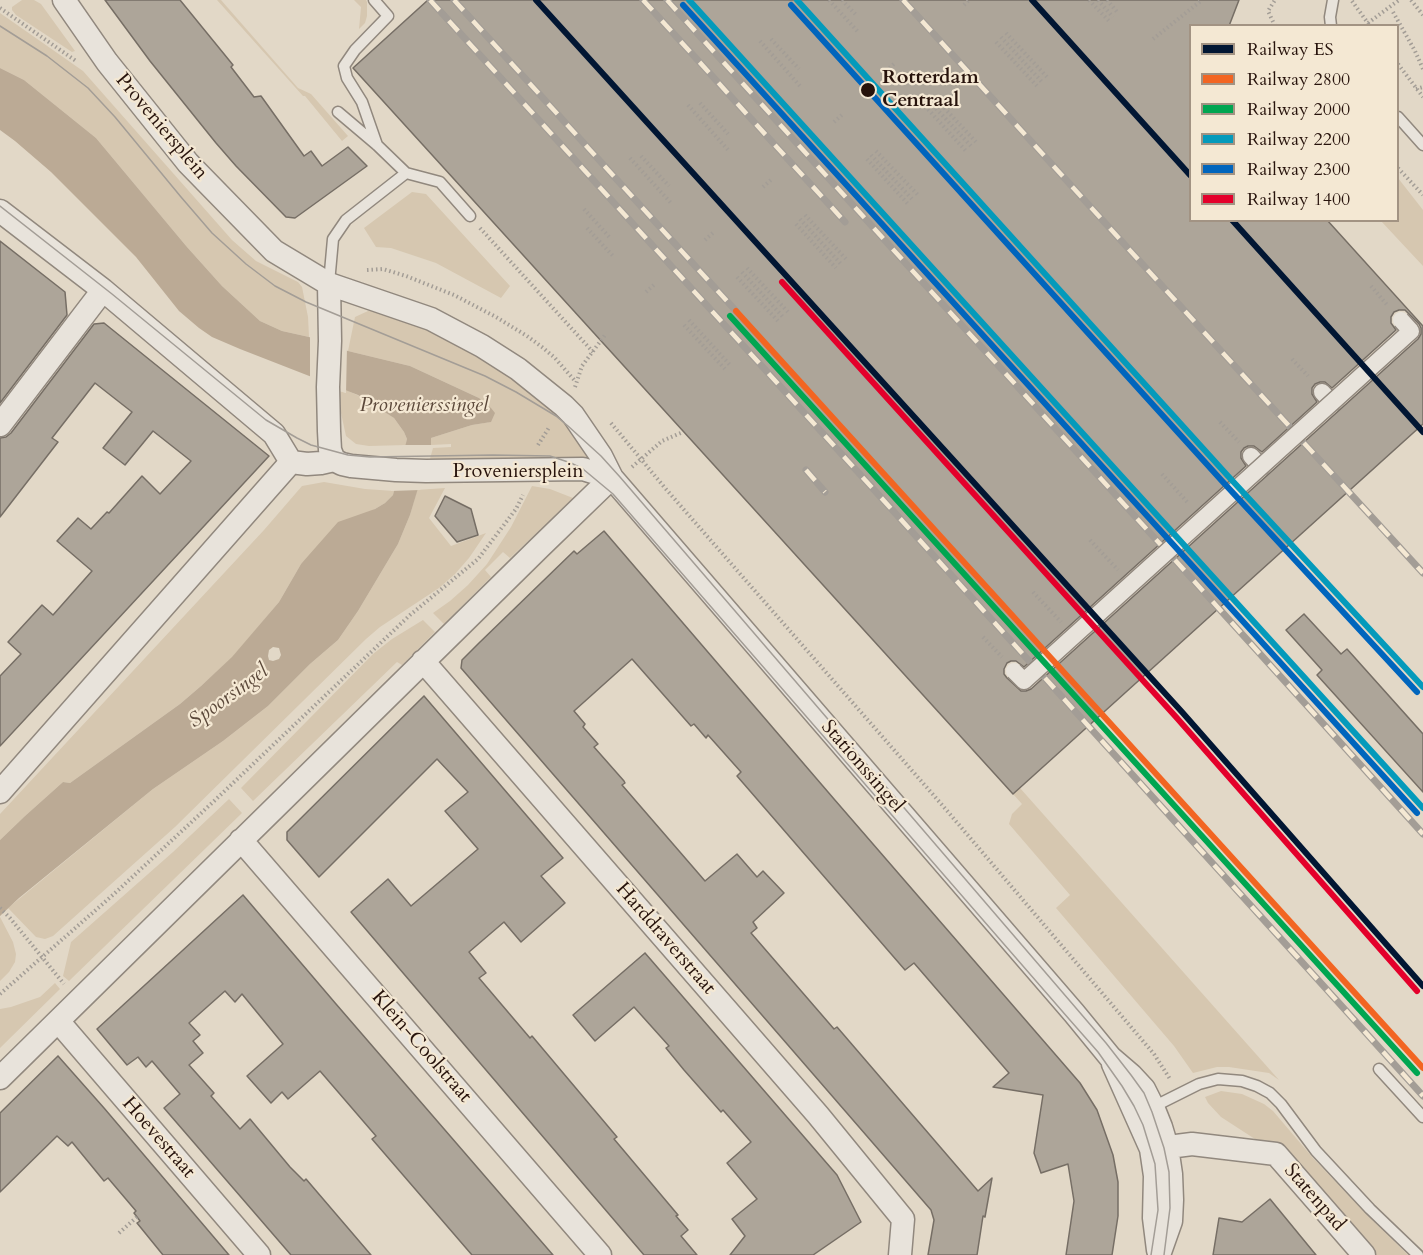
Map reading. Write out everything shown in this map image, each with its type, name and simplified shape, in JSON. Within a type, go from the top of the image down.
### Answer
[{"type":"street","name":"Proveniersplein","points":[[64,0],[107,62],[188,163],[274,251],[328,284],[431,319],[482,345],[518,369],[573,415],[601,456],[612,478]]},
{"type":"street","points":[[0,211],[103,290],[273,434],[291,462]]},
{"type":"street","points":[[291,462],[307,464],[333,460],[330,450],[328,387],[330,341],[328,284]]},
{"type":"street","points":[[0,425],[103,290]]},
{"type":"street","points":[[1014,671],[1024,681],[1069,632],[1256,461],[1327,397],[1411,331],[1401,320]]},
{"type":"street","name":"Proveniersplein","points":[[333,460],[351,466],[396,470],[583,469],[612,478]]},
{"type":"street","points":[[0,792],[291,462]]},
{"type":"street","points":[[0,1078],[612,478]]},
{"type":"street","name":"Stationssingel","points":[[612,478],[1110,1057],[1144,1089],[1154,1107],[1159,1148],[1155,1176],[1155,1218],[1159,1255]]},
{"type":"street","name":"Harddraverstraat","points":[[423,661],[810,1106],[903,1219],[900,1255]]},
{"type":"street","name":"Klein-Coolstraat","points":[[241,840],[600,1255]]},
{"type":"street","name":"Hoevestraat","points":[[58,1021],[259,1255]]},
{"type":"street","name":"Stationssingel","points":[[1110,1057],[1159,1148]]},
{"type":"street","name":"Statenpad","points":[[1159,1148],[1192,1144],[1276,1154],[1364,1255]]},
{"type":"lane","points":[[374,0],[388,16],[354,50],[344,66],[346,78],[362,102],[377,145]]},
{"type":"lane","points":[[1331,24],[1333,0]]},
{"type":"lane","points":[[338,112],[406,173],[440,182],[470,216]]},
{"type":"lane","points":[[1399,118],[1423,145]]},
{"type":"lane","points":[[328,284],[333,239],[346,220],[406,173]]},
{"type":"lane","points":[[1379,1069],[1423,1117]]},
{"type":"lane","points":[[1154,1107],[1199,1084],[1218,1079],[1242,1081],[1270,1093],[1316,1151],[1370,1209],[1418,1255]]},
{"type":"path","points":[[829,0],[859,33]]},
{"type":"path","points":[[842,0],[857,16]]},
{"type":"path","points":[[964,5],[969,0]]},
{"type":"path","points":[[1089,0],[1109,21]]},
{"type":"path","points":[[1098,0],[1113,17]]},
{"type":"path","points":[[1107,0],[1118,13]]},
{"type":"path","points":[[1153,39],[1202,0]]},
{"type":"path","points":[[1274,24],[1268,10],[1275,0]]},
{"type":"path","points":[[1351,0],[1369,24],[1399,0]]},
{"type":"path","points":[[1411,0],[1423,15]]},
{"type":"path","points":[[1393,12],[1423,69]]},
{"type":"path","points":[[1006,33],[1047,77]]},
{"type":"path","points":[[1001,38],[1042,82]]},
{"type":"path","points":[[771,39],[799,69]]},
{"type":"path","points":[[760,40],[800,86]]},
{"type":"path","points":[[996,42],[1037,86]]},
{"type":"path","points":[[886,71],[895,63]]},
{"type":"path","points":[[1399,65],[1423,98]]},
{"type":"path","points":[[1416,89],[1423,87]]},
{"type":"path","points":[[935,98],[976,142]]},
{"type":"path","points":[[930,102],[971,146]]},
{"type":"path","points":[[700,103],[728,134]]},
{"type":"path","points":[[688,105],[729,151]]},
{"type":"path","points":[[925,106],[966,151]]},
{"type":"path","points":[[834,122],[843,114]]},
{"type":"path","points":[[876,151],[918,195]]},
{"type":"path","points":[[871,155],[912,199]]},
{"type":"path","points":[[641,156],[669,186]]},
{"type":"path","points":[[630,158],[671,203]]},
{"type":"path","points":[[867,159],[908,204]]},
{"type":"path","points":[[1399,169],[1423,195]]},
{"type":"path","points":[[763,187],[772,179]]},
{"type":"path","points":[[584,209],[611,239]]},
{"type":"path","points":[[805,215],[846,259]]},
{"type":"path","points":[[470,216],[593,352]]},
{"type":"path","points":[[800,219],[841,264]]},
{"type":"path","points":[[796,224],[836,268]]},
{"type":"path","points":[[587,228],[613,256]]},
{"type":"path","points":[[705,240],[714,232]]},
{"type":"path","points":[[747,268],[788,312]]},
{"type":"path","points":[[742,272],[783,316]]},
{"type":"path","points":[[737,277],[778,321]]},
{"type":"path","points":[[646,292],[655,284]]},
{"type":"path","points":[[1371,286],[1384,301]]},
{"type":"path","points":[[689,320],[730,365]]},
{"type":"path","points":[[684,325],[725,369]]},
{"type":"path","points":[[1292,359],[1304,373]]},
{"type":"path","points":[[1220,422],[1234,436]]},
{"type":"path","name":"Stationssingel","points":[[683,432],[662,441],[641,459],[943,806]]},
{"type":"path","points":[[0,994],[114,894],[410,615],[478,559],[516,509],[528,483],[531,469]]},
{"type":"path","points":[[1162,474],[1198,514]]},
{"type":"path","points":[[1090,540],[1126,579]]},
{"type":"path","points":[[1033,592],[1051,612]]},
{"type":"path","points":[[983,637],[996,651]]},
{"type":"path","points":[[0,908],[77,1001]]},
{"type":"path","points":[[119,1233],[137,1217]]},
{"type":"shaded area","points":[[22,0],[34,0],[41,4],[75,51],[72,52],[16,15],[12,7]]},
{"type":"shaded area","points":[[217,0],[221,0],[298,88],[311,94],[348,136],[342,141],[305,96]]},
{"type":"shaded area","points":[[354,0],[366,0],[367,2],[365,23],[359,29],[361,7]]},
{"type":"shaded area","points":[[0,13],[83,71],[232,240],[256,261],[298,282],[302,287],[308,317],[309,337],[282,331],[260,321],[222,286],[187,247],[96,138],[24,80],[0,68]]},
{"type":"shaded area","points":[[1399,179],[1423,210],[1423,266],[1382,222],[1399,222]]},
{"type":"shaded area","points":[[412,192],[426,194],[510,286],[501,298],[436,263],[391,248],[376,247],[364,228]]},
{"type":"shaded area","points":[[368,311],[384,312],[449,338],[550,402],[589,454],[587,458],[429,462],[433,448],[451,447],[451,444],[431,445],[431,438],[472,425],[490,422],[479,398],[410,366],[348,351],[355,317]]},
{"type":"shaded area","points":[[346,390],[366,399],[394,418],[404,432],[407,439],[406,445],[369,446],[356,444],[346,436],[339,391],[346,393]]},
{"type":"shaded area","points":[[324,482],[394,491],[385,503],[301,564],[279,602],[233,657],[201,686],[180,704],[70,783],[63,782],[0,840],[0,814],[264,530],[302,486]]},
{"type":"shaded area","points":[[532,486],[550,489],[573,498],[510,558],[503,552],[485,570],[491,577],[444,624],[433,613],[468,585],[487,564],[511,527]]},
{"type":"shaded area","points":[[445,488],[429,518],[451,546],[486,533],[455,574],[439,588],[380,627],[366,639],[175,827],[53,936],[45,939],[36,937],[8,908],[153,789],[223,741],[268,706],[338,640],[398,544],[417,490]]},
{"type":"shaded area","points":[[423,620],[435,632],[402,665],[397,662],[253,801],[241,788],[373,654]]},
{"type":"shaded area","points":[[1020,788],[1279,1080],[1269,1073],[1229,1067],[1217,1067],[1193,1073],[1174,1046],[1056,908],[1070,895],[1009,824],[1012,814],[1022,804],[1013,794]]},
{"type":"shaded area","points":[[229,799],[242,813],[69,981],[63,976],[71,942]]},
{"type":"shaded area","points":[[0,917],[13,942],[16,954],[15,962],[0,981]]},
{"type":"shaded area","points":[[55,983],[60,989],[0,1048],[0,1009],[40,997]]},
{"type":"shaded area","points":[[1221,1091],[1242,1094],[1264,1104],[1273,1111],[1313,1158],[1408,1255],[1373,1255],[1258,1141],[1221,1117],[1208,1103],[1205,1097]]},
{"type":"water","points":[[0,68],[24,80],[96,138],[187,247],[222,286],[260,321],[282,331],[309,337],[348,351],[410,366],[479,398],[495,413],[491,422],[472,425],[431,438],[431,445],[410,515],[398,544],[338,640],[268,706],[223,741],[153,789],[0,916],[0,840],[63,782],[70,783],[180,704],[232,657],[279,602],[301,564],[338,522],[375,509],[393,495],[407,439],[394,418],[358,395],[240,349],[212,337],[199,328],[179,311],[136,257],[51,172],[0,130]],"holes":[[[273,647],[279,648],[281,655],[279,659],[269,660],[269,650]]]},
{"type":"pier","points":[[310,334],[347,347],[346,393],[310,380]]},
{"type":"pier","points":[[403,445],[433,445],[420,490],[391,491]]},
{"type":"building","points":[[105,0],[180,0],[233,65],[231,67],[254,97],[261,96],[304,156],[311,151],[322,166],[348,147],[367,166],[295,218],[286,217],[216,143],[150,61]]},
{"type":"building","name":"Rotterdam Centraal","points":[[428,0],[1239,0],[1230,24],[1189,24],[1189,222],[1329,222],[1423,326],[1423,424],[1013,794],[353,68]],"holes":[[[1405,310],[1419,324],[1421,334],[1418,339],[1031,689],[1021,691],[1007,678],[1004,674],[1007,663],[1016,661],[1024,667],[1246,466],[1241,458],[1244,448],[1254,446],[1262,452],[1317,402],[1312,394],[1315,384],[1325,382],[1332,388],[1396,330],[1391,323],[1394,312]]]},
{"type":"building","points":[[0,241],[65,292],[67,315],[0,403]]},
{"type":"building","points":[[104,323],[269,456],[0,746],[0,676],[21,654],[8,642],[42,605],[53,615],[92,571],[57,541],[78,518],[91,529],[107,512],[109,513],[142,476],[160,494],[191,461],[153,431],[125,465],[103,448],[132,412],[95,383],[52,438],[58,442],[0,517],[0,438],[11,433],[94,324]]},
{"type":"building","points":[[445,496],[471,509],[478,535],[457,542],[435,516]]},
{"type":"building","points":[[604,531],[1080,1083],[1097,1110],[1113,1155],[1118,1182],[1118,1216],[1112,1255],[1066,1255],[1074,1201],[1068,1164],[1041,1173],[1034,1153],[1043,1095],[993,1087],[1009,1073],[914,963],[905,970],[737,776],[741,772],[708,735],[706,738],[694,724],[691,726],[632,659],[574,711],[585,724],[583,727],[598,744],[594,747],[624,781],[622,785],[705,881],[737,854],[757,877],[763,871],[784,893],[753,922],[757,928],[751,933],[834,1029],[837,1027],[978,1191],[992,1178],[977,1255],[928,1255],[934,1220],[931,1210],[461,668],[462,660],[574,551],[577,554]]},
{"type":"building","points":[[1304,614],[1341,654],[1347,649],[1423,734],[1423,792],[1317,675],[1322,670],[1286,630]]},
{"type":"building","points":[[424,696],[563,858],[541,876],[565,903],[521,942],[504,922],[469,952],[486,973],[479,978],[530,1038],[532,1036],[617,1137],[614,1139],[678,1215],[676,1216],[688,1230],[681,1236],[697,1255],[644,1255],[351,912],[388,879],[411,906],[478,849],[445,811],[468,792],[437,759],[319,877],[287,840],[287,832]]},
{"type":"building","points":[[243,895],[553,1255],[472,1255],[372,1139],[376,1136],[320,1071],[288,1099],[282,1092],[271,1103],[247,1076],[283,1044],[242,994],[235,1002],[225,991],[189,1023],[200,1035],[193,1041],[203,1053],[189,1065],[214,1093],[211,1096],[240,1129],[250,1119],[290,1167],[304,1181],[306,1179],[371,1255],[291,1255],[164,1108],[180,1094],[152,1061],[146,1067],[138,1057],[127,1065],[97,1029]]},
{"type":"building","points":[[645,953],[837,1175],[861,1222],[813,1255],[730,1255],[745,1236],[732,1219],[757,1199],[727,1163],[751,1142],[684,1070],[666,1048],[669,1046],[634,1007],[595,1041],[573,1015]]},
{"type":"building","points":[[58,1056],[229,1255],[163,1255],[137,1223],[140,1221],[134,1213],[136,1211],[108,1178],[104,1181],[72,1142],[68,1146],[57,1136],[0,1192],[0,1113]]},
{"type":"building","points":[[1270,1199],[1316,1255],[1213,1255],[1219,1218],[1242,1222]]},
{"type":"tram line","points":[[0,26],[47,56],[88,88],[212,233],[246,264],[275,286],[306,302],[485,376],[516,392],[556,416],[601,456],[1106,1043],[1144,1093],[1164,1148],[1169,1172],[1170,1208],[1164,1255]]},
{"type":"tram line","points":[[0,206],[266,420],[311,445],[348,455],[370,457],[550,456],[583,469],[613,494],[1098,1052],[1134,1106],[1143,1125],[1155,1164],[1158,1210],[1151,1255]]},
{"type":"railway","points":[[430,0],[1031,663]]},
{"type":"railway","points":[[454,0],[736,311]]},
{"type":"railway","points":[[643,0],[845,222]]},
{"type":"railway","points":[[667,0],[1161,545]]},
{"type":"railway","points":[[903,0],[1290,427]]},
{"type":"railway","points":[[1304,443],[1423,573]]},
{"type":"railway","points":[[806,470],[825,492]]},
{"type":"railway","points":[[1175,560],[1423,834]]},
{"type":"railway","points":[[1045,678],[1423,1096]]},
{"type":"rail line","name":"ES","points":[[536,0],[1182,712],[1423,986]]},
{"type":"rail line","name":"2200","points":[[689,0],[1423,808]]},
{"type":"rail line","name":"2200","points":[[797,0],[1228,476],[1423,687]]},
{"type":"rail line","name":"ES","points":[[1032,0],[1189,174]]},
{"type":"rail line","name":"2300","points":[[683,5],[1417,813]]},
{"type":"rail line","name":"2300","points":[[791,5],[1222,481],[1417,692]]},
{"type":"rail line","name":"ES","points":[[1234,222],[1423,432]]},
{"type":"rail line","name":"1400","points":[[782,282],[1176,717],[1417,991]]},
{"type":"rail line","name":"2800","points":[[736,311],[1423,1068]]},
{"type":"rail line","name":"2000","points":[[730,316],[1417,1073]]},
{"type":"place","name":"Rotterdam Centraal","points":[[868,90]]},
{"type":"water label","name":"Provenierssingel","points":[[424,406]]},
{"type":"water label","name":"Spoorsingel","points":[[229,697]]}]
